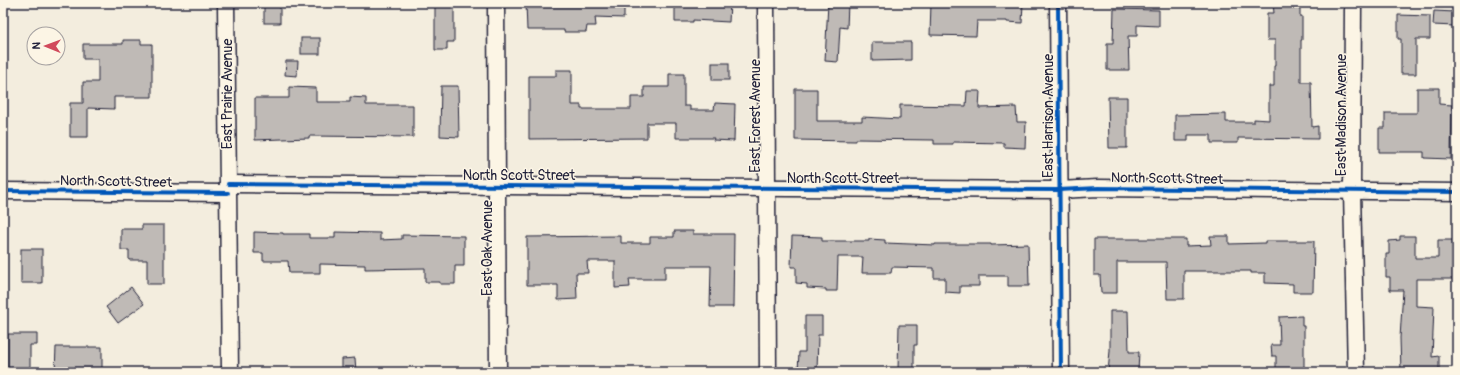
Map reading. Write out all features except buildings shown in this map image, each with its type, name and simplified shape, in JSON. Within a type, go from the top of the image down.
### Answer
[{"type":"street","name":"East Prairie Avenue","points":[[226,3],[230,372]]},
{"type":"street","name":"East Oak Avenue","points":[[496,3],[498,372]]},
{"type":"street","name":"East Forest Avenue","points":[[766,3],[768,372]]},
{"type":"street","name":"East Harrison Avenue","points":[[1058,3],[1061,372]]},
{"type":"street","name":"East Madison Avenue","points":[[1353,3],[1352,191],[1356,372]]},
{"type":"street","name":"North Scott Street","points":[[3,191],[497,186],[1059,190],[1106,188],[1457,192]]},
{"type":"cycle path","points":[[1058,3],[1061,372]]},
{"type":"cycle path","points":[[228,184],[1059,190],[1098,188],[1457,192]]},
{"type":"cycle path","points":[[3,191],[228,193]]}]
